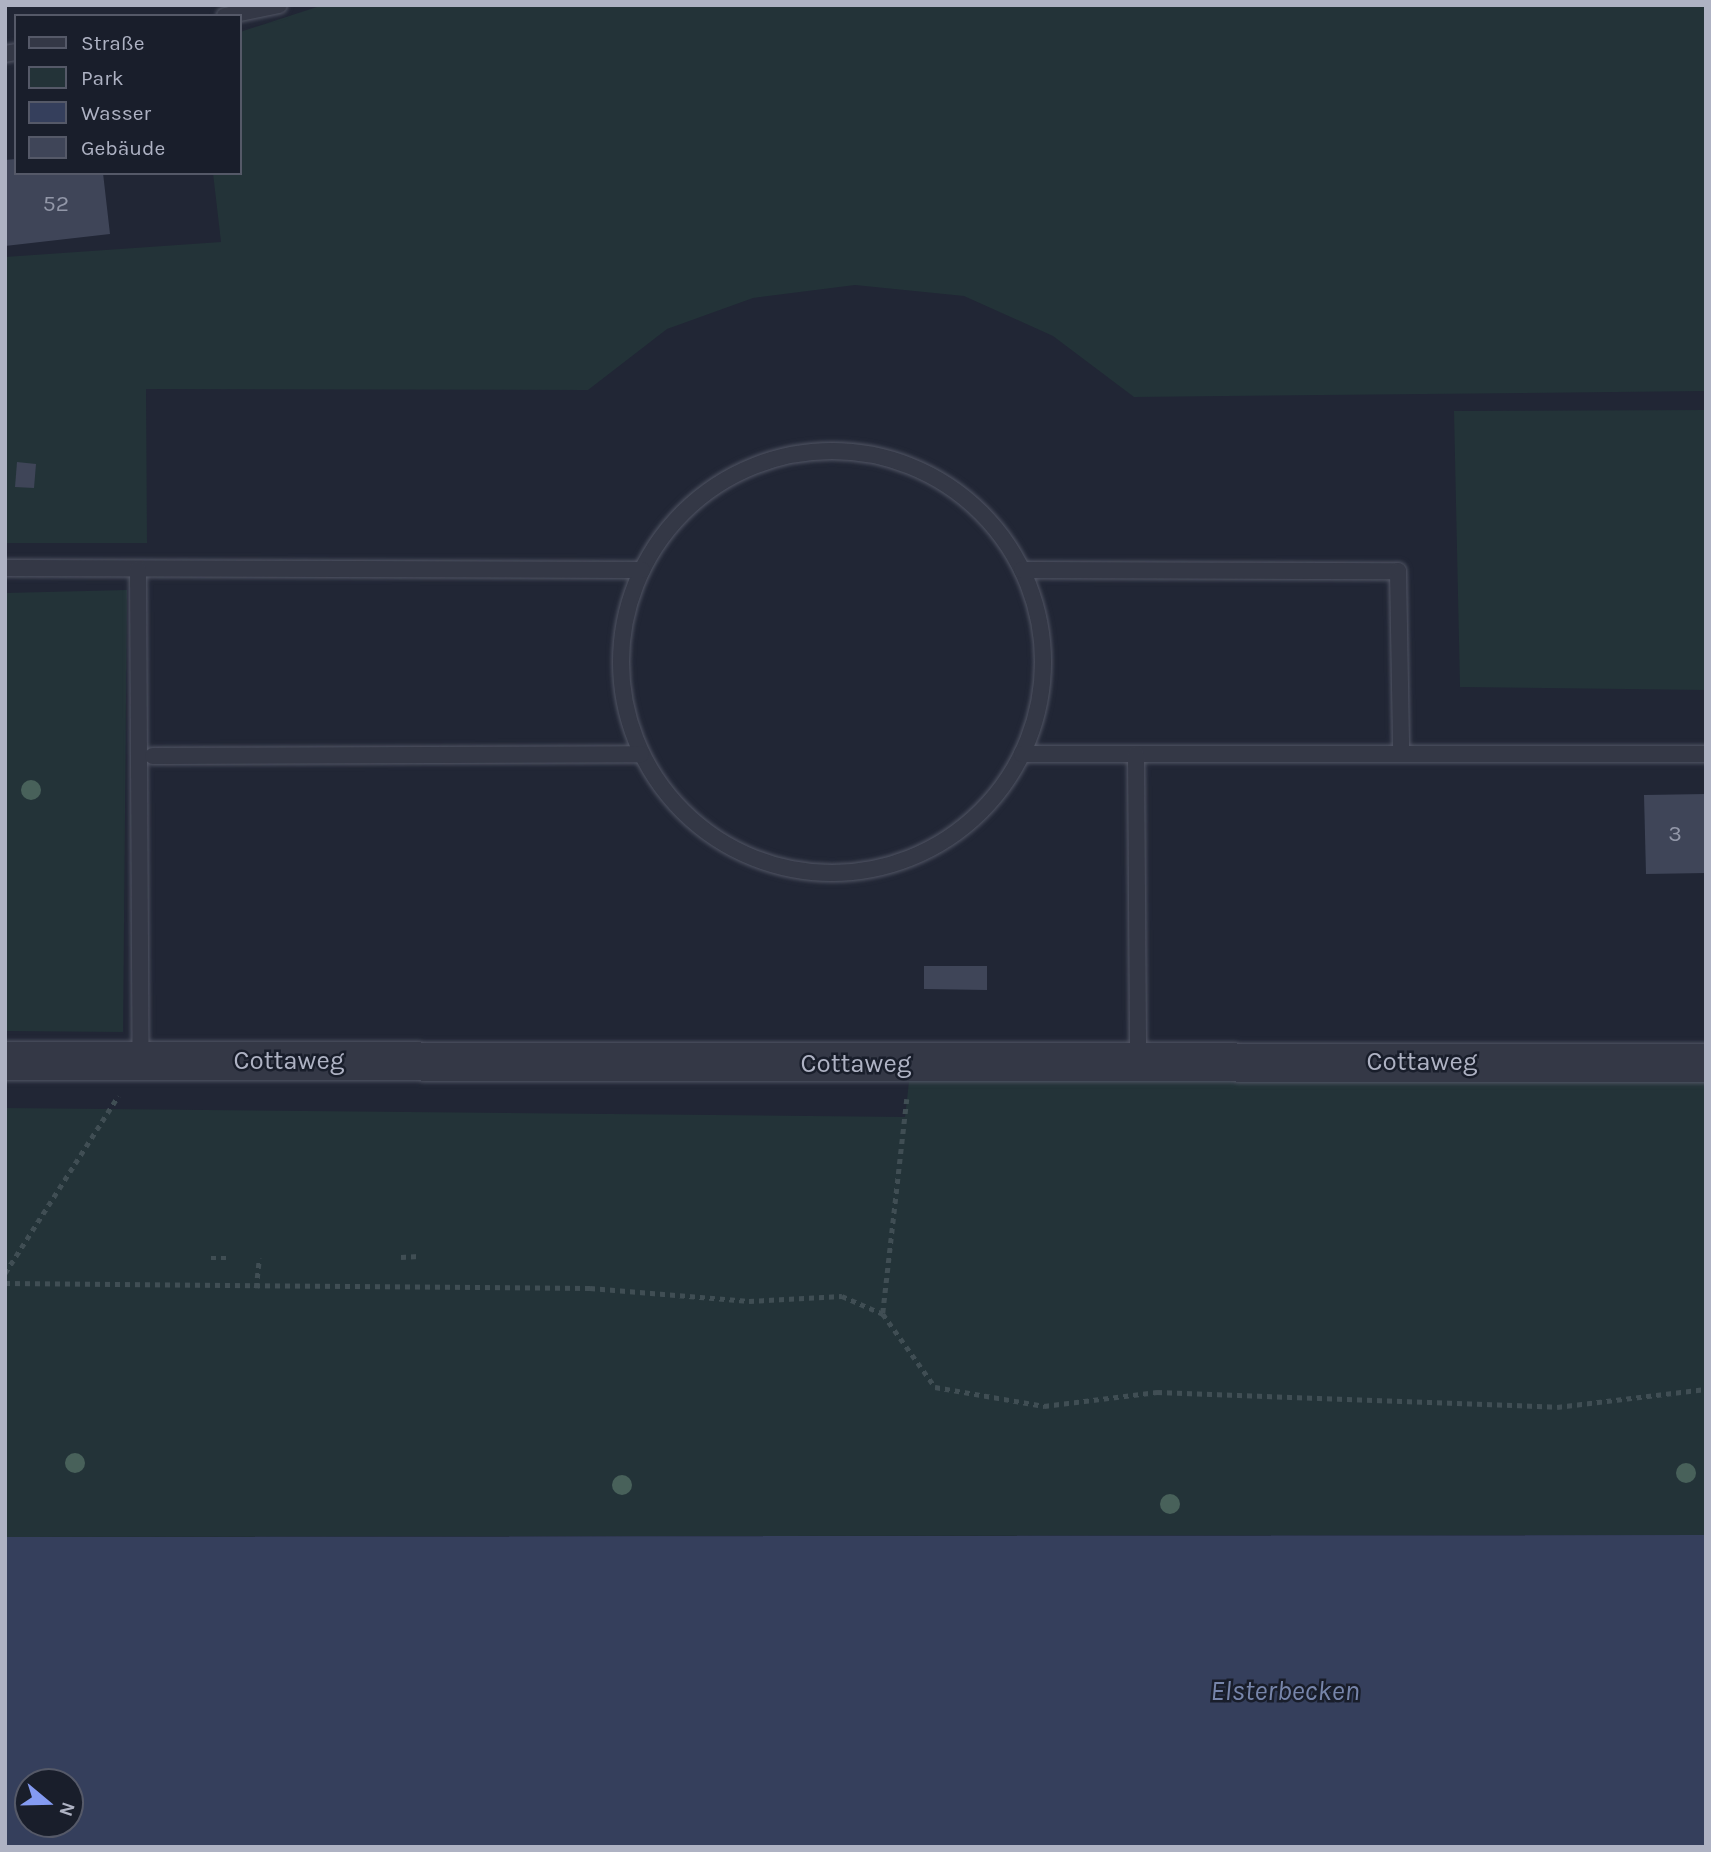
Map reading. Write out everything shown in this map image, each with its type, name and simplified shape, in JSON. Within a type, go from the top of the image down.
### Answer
[{"type":"street","name":"Cottaweg","points":[[5,1061],[1706,1063]]},
{"type":"lane","points":[[233,14],[279,5]]},
{"type":"lane","points":[[831,450],[887,457],[931,475],[980,511],[1023,570],[1043,660],[1040,697],[1022,754],[982,810],[937,845],[888,866],[834,874],[783,868],[730,847],[684,813],[641,754],[620,664],[642,570],[681,514],[733,475],[776,458],[831,450]]},
{"type":"lane","points":[[5,568],[642,570]]},
{"type":"lane","points":[[138,569],[141,1061]]},
{"type":"lane","points":[[1023,570],[1398,571],[1401,751]]},
{"type":"lane","points":[[1022,754],[1401,751],[1706,754]]},
{"type":"lane","points":[[153,756],[641,754]]},
{"type":"lane","points":[[1136,754],[1138,1062]]},
{"type":"path","points":[[5,1272],[141,1061]]},
{"type":"path","points":[[883,1314],[911,1064]]},
{"type":"path","points":[[401,1257],[419,1256]]},
{"type":"path","points":[[211,1258],[230,1258]]},
{"type":"path","points":[[256,1289],[259,1258]]},
{"type":"path","points":[[5,1283],[256,1289],[590,1288],[748,1301],[842,1296],[883,1314],[935,1387],[1044,1406],[1157,1392],[1557,1407],[1706,1389]]},
{"type":"green space","points":[[323,5],[1706,5],[1706,391],[1134,397],[1053,336],[964,296],[855,285],[753,298],[667,329],[588,390],[146,389],[147,543],[5,543],[5,257],[221,242],[213,175],[242,175],[242,31]]},
{"type":"green space","points":[[1706,410],[1706,690],[1460,687],[1454,411]]},
{"type":"green space","points":[[127,590],[123,1032],[5,1031],[5,593]]},
{"type":"green space","points":[[911,1064],[1706,1066],[1706,1535],[5,1537],[5,1108],[905,1117]]},
{"type":"water","name":"Elsterbecken","points":[[1706,1535],[1706,1847],[5,1847],[5,1537]]},
{"type":"building","points":[[14,159],[14,175],[103,175],[110,234],[5,246],[5,160]]},
{"type":"building","points":[[17,462],[36,464],[34,488],[15,487]]},
{"type":"building","points":[[1706,794],[1706,873],[1646,874],[1644,795]]},
{"type":"building","points":[[924,966],[987,966],[987,990],[924,989]]}]
